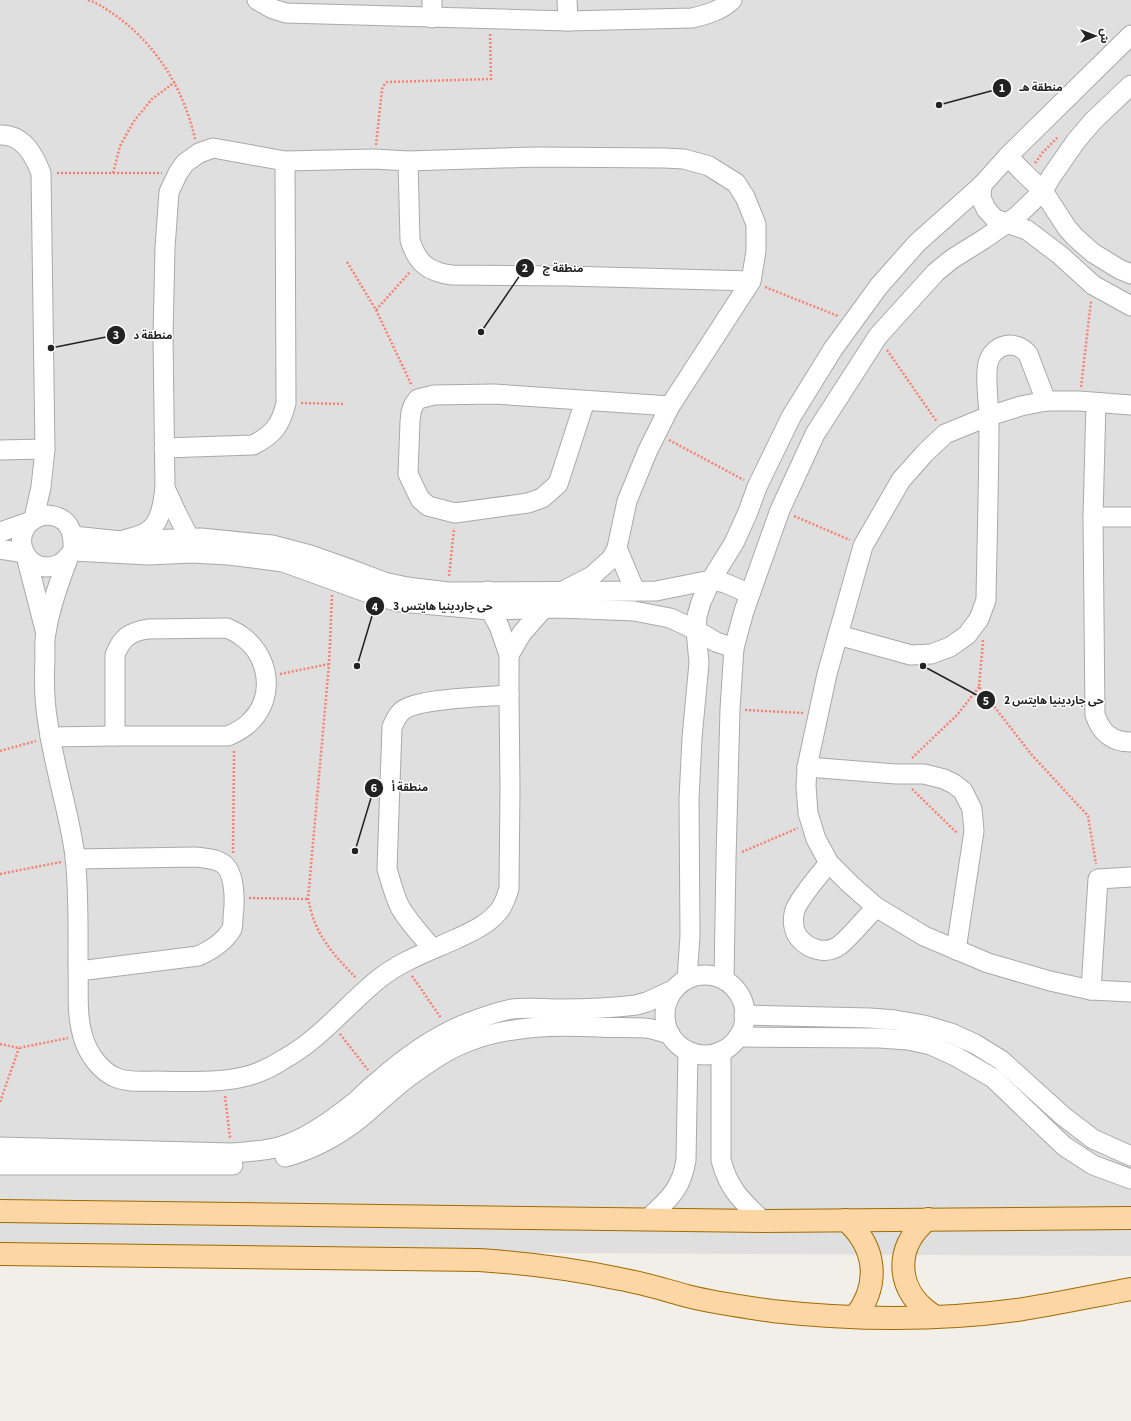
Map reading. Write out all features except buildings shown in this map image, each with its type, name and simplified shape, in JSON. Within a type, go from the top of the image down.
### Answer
[{"type":"main road","points":[[0,1211],[763,1221],[1131,1218]]},
{"type":"main road","points":[[928,1219],[916,1230],[908,1244],[904,1260],[904,1276],[912,1296],[926,1311],[936,1317]]},
{"type":"main road","points":[[846,1220],[859,1235],[868,1252],[871,1262],[871,1282],[869,1292],[866,1301],[855,1318]]},
{"type":"main road","points":[[0,1254],[479,1260],[515,1262],[595,1273],[649,1285],[689,1297],[730,1305],[799,1314],[855,1318],[936,1317],[1017,1310],[1131,1289]]},
{"type":"street","points":[[257,0],[273,9],[286,13],[432,9],[490,20],[568,21],[692,18],[712,14],[732,0]]},
{"type":"street","points":[[567,0],[568,21]]},
{"type":"street","points":[[0,1147],[231,1153],[280,1147],[299,1139],[324,1124],[355,1102],[377,1082],[434,1040],[449,1031],[481,1018],[511,1009],[623,1006],[647,1002],[680,984],[696,975],[716,976],[733,986],[743,1004],[743,1026],[738,1037],[721,1051],[701,1054],[688,1051],[675,1041],[670,1034],[665,1021],[665,1007],[680,984],[690,936],[689,799],[698,663],[696,630],[697,616],[701,602],[711,580],[734,543],[757,487],[791,417],[833,349],[852,322],[880,286],[918,244],[982,185],[1008,156],[1131,35]]},
{"type":"street","points":[[724,980],[730,709],[734,648],[744,611],[780,510],[815,434],[878,336],[936,272],[1017,216],[1043,191],[1051,177],[1093,120],[1131,85]]},
{"type":"street","points":[[0,135],[14,137],[23,143],[31,152],[41,173],[45,449],[39,518]]},
{"type":"street","points":[[0,549],[25,554],[37,565],[44,567],[58,565],[72,547],[121,541],[146,533],[162,512],[165,488],[163,336],[164,248],[169,192],[178,173],[185,164],[199,153],[213,148],[285,161],[408,161],[536,157],[664,158],[684,159],[709,166],[736,183],[745,198],[756,224],[756,250],[751,281],[670,406],[648,450],[627,501],[617,548],[612,558],[592,576],[556,603],[522,633],[510,655]]},
{"type":"street","points":[[1008,156],[1043,191],[1075,237],[1093,253],[1119,269],[1131,274]]},
{"type":"street","points":[[164,448],[253,445],[265,439],[276,429],[283,417],[286,403],[285,161]]},
{"type":"street","points":[[408,161],[410,240],[413,252],[429,269],[440,274],[751,281]]},
{"type":"street","points":[[982,185],[981,198],[986,210],[994,219],[1027,230],[1093,284],[1131,306]]},
{"type":"street","points":[[838,635],[911,655],[931,654],[950,647],[967,635],[979,619],[986,600],[989,416],[988,362],[993,354],[1001,347],[1009,345],[1022,348],[1028,354],[1046,401]]},
{"type":"street","points":[[585,401],[558,484],[542,498],[528,503],[455,513],[428,506],[420,499],[408,474],[410,422],[414,404],[418,399],[434,395],[494,394],[670,406]]},
{"type":"street","points":[[1131,405],[1046,401],[1021,406],[989,416],[945,434],[925,453],[901,480],[863,546],[827,674],[807,767],[808,813],[816,839],[829,863],[876,907],[924,936],[988,963],[1050,981],[1091,990],[1131,992]]},
{"type":"street","points":[[1088,402],[1093,517],[1094,715],[1098,726],[1106,734],[1116,740],[1131,742]]},
{"type":"street","points":[[0,450],[45,449]]},
{"type":"street","points":[[165,488],[190,546]]},
{"type":"street","points":[[1093,517],[1131,516]]},
{"type":"street","points":[[39,518],[25,527],[21,540],[46,633]]},
{"type":"street","points":[[0,532],[39,518],[64,521],[68,525],[72,547],[60,581],[46,633],[44,678],[50,737],[66,804],[77,876],[78,1002],[82,1035],[88,1051],[104,1071],[116,1078],[128,1081],[173,1082],[223,1080],[244,1077],[262,1070],[286,1059],[304,1046],[367,989],[403,962],[473,931],[487,922],[499,911],[509,889],[510,655],[501,630],[490,610],[488,591]]},
{"type":"street","points":[[72,547],[149,555],[190,546],[201,538],[272,546],[310,555],[384,582],[407,587],[448,592],[488,591],[556,603],[654,614],[670,618],[696,630],[716,642],[734,648]]},
{"type":"street","points":[[121,541],[190,546],[229,555],[283,562],[374,596],[400,602],[490,610],[556,603],[635,591],[656,591],[711,580],[725,582],[750,594]]},
{"type":"street","points":[[617,548],[635,591]]},
{"type":"street","points":[[654,614],[656,591]]},
{"type":"street","points":[[50,737],[228,736],[234,734],[252,721],[260,709],[265,696],[266,677],[259,655],[250,643],[240,634],[226,628],[148,629],[128,634],[118,647],[115,655],[115,736]]},
{"type":"street","points":[[433,949],[401,908],[392,889],[387,869],[392,727],[396,718],[402,711],[423,703],[509,695]]},
{"type":"street","points":[[807,767],[934,776],[954,784],[963,791],[972,809],[974,831],[956,950]]},
{"type":"street","points":[[75,859],[195,857],[211,859],[221,862],[230,874],[234,891],[232,928],[224,940],[212,949],[198,956],[78,971]]},
{"type":"street","points":[[829,863],[795,909],[793,918],[794,928],[797,936],[804,944],[812,948],[822,950],[831,949],[840,945],[876,907]]},
{"type":"street","points":[[1091,990],[1098,879],[1131,877]]},
{"type":"street","points":[[744,1015],[895,1020],[924,1025],[951,1033],[975,1044],[1001,1060],[1063,1116],[1093,1139],[1131,1156]]},
{"type":"street","points":[[0,1165],[244,1165],[267,1162],[297,1153],[333,1137],[353,1124],[388,1093],[417,1071],[442,1054],[474,1040],[521,1028],[645,1028],[670,1034]]},
{"type":"street","points":[[738,1037],[879,1038],[908,1040],[931,1045],[955,1056],[993,1078],[1064,1146],[1093,1165],[1131,1179]]},
{"type":"street","points":[[648,1219],[678,1188],[684,1175],[686,1160],[688,1051]]},
{"type":"street","points":[[721,1051],[721,1160],[731,1188],[740,1200],[763,1221]]},
{"type":"path","points":[[88,0],[96,2],[127,24],[154,51],[175,82],[190,117],[199,153]]},
{"type":"path","points":[[374,160],[384,85],[387,82],[491,79],[490,20]]},
{"type":"path","points":[[113,173],[120,146],[134,121],[152,99],[175,82]]},
{"type":"path","points":[[41,173],[178,173]]},
{"type":"path","points":[[376,310],[420,261]]},
{"type":"path","points":[[347,262],[376,310],[418,399]]},
{"type":"path","points":[[751,281],[852,322]]},
{"type":"path","points":[[1088,402],[1093,284]]},
{"type":"path","points":[[878,336],[945,434]]},
{"type":"path","points":[[286,403],[345,404]]},
{"type":"path","points":[[657,433],[757,487]]},
{"type":"path","points":[[780,510],[863,546]]},
{"type":"path","points":[[448,592],[455,513]]},
{"type":"path","points":[[333,581],[329,664],[308,899],[315,922],[326,944],[341,963],[367,989]]},
{"type":"path","points":[[972,847],[896,774],[957,715],[979,687],[983,639]]},
{"type":"path","points":[[266,677],[329,664]]},
{"type":"path","points":[[979,687],[1031,754],[1088,816],[1098,879]]},
{"type":"path","points":[[730,709],[818,714]]},
{"type":"path","points":[[234,734],[234,891],[308,899]]},
{"type":"path","points":[[0,751],[50,737]]},
{"type":"path","points":[[726,859],[811,822]]},
{"type":"path","points":[[0,874],[75,859]]},
{"type":"path","points":[[403,962],[449,1031]]},
{"type":"path","points":[[331,1023],[377,1082]]},
{"type":"path","points":[[0,1044],[19,1048],[82,1035]]},
{"type":"path","points":[[0,1102],[19,1048]]},
{"type":"path","points":[[223,1080],[231,1153]]},
{"type":"shaded area","points":[[0,0],[1131,0],[1131,1256],[0,1250]]},
{"type":"place","name":"منطقة هـ","points":[[939,105]]},
{"type":"place","name":"منطقة ج","points":[[481,332]]},
{"type":"place","name":"منطقة د","points":[[51,348]]},
{"type":"place","name":"حى جاردينيا هايتس 3","points":[[357,666]]},
{"type":"place","name":"حى جاردينيا هايتس 2","points":[[923,666]]},
{"type":"place","name":"منطقة أ","points":[[355,851]]}]
